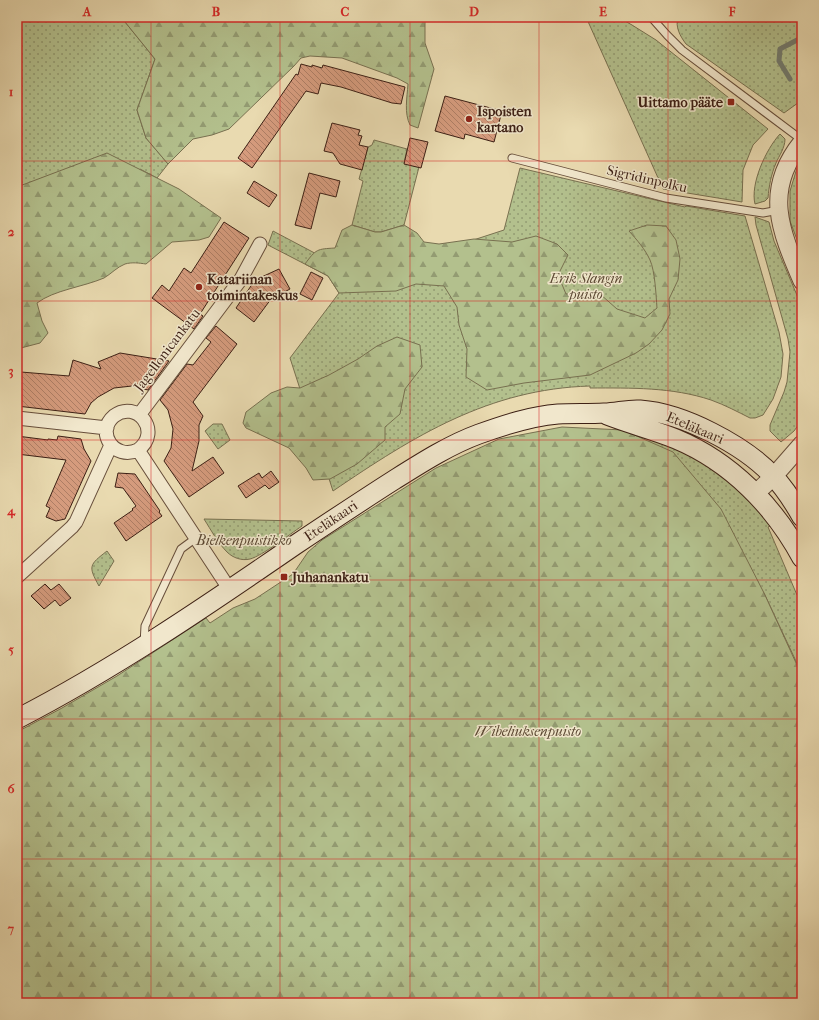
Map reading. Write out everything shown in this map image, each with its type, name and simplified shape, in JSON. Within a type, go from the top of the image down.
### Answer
[{"type":"main road","name":"Eteläkaari","points":[[17,720],[144,646],[230,590],[352,506],[421,463],[455,444],[492,429],[530,419],[557,414],[604,414],[638,410],[683,420],[729,442],[758,462],[774,476],[802,516]]},
{"type":"main road","name":"Eteläkaari","points":[[604,414],[692,447],[730,471],[755,494],[781,523],[802,558]]},
{"type":"street","points":[[802,141],[789,160],[781,178],[778,198],[780,221],[787,245],[802,281]]},
{"type":"street","name":"Jagellonicankatu","points":[[139,415],[240,279],[260,244]]},
{"type":"street","points":[[132,412],[139,415],[146,424],[148,436],[143,446],[138,450],[126,453],[115,449],[108,440],[107,428],[109,422],[119,413],[132,412]]},
{"type":"street","points":[[17,418],[107,428]]},
{"type":"street","points":[[755,494],[774,476],[802,444]]},
{"type":"street","points":[[17,577],[76,522],[111,445]]},
{"type":"street","points":[[138,450],[230,590]]},
{"type":"lane","points":[[652,17],[666,35],[682,50],[802,141]]},
{"type":"lane","name":"Sigridinpolku","points":[[512,158],[666,198],[763,213],[779,210]]},
{"type":"lane","points":[[144,646],[145,626],[181,549],[196,538]]},
{"type":"green space","points":[[17,17],[121,17],[155,59],[137,110],[146,138],[168,164],[157,178],[140,169],[17,281]]},
{"type":"green space","points":[[121,17],[237,17],[244,23],[251,17],[425,17],[425,43],[434,69],[418,128],[410,125],[407,116],[406,105],[408,84],[397,78],[342,58],[310,56],[301,58],[229,129],[212,135],[193,139],[168,164],[146,138],[137,110],[155,59]]},
{"type":"green space","points":[[586,17],[618,17],[632,25],[656,40],[768,129],[753,145],[743,170],[742,202],[663,189]]},
{"type":"green space","points":[[678,17],[802,17],[802,100],[784,113],[686,44],[679,31],[677,24]]},
{"type":"green space","points":[[780,134],[785,139],[785,142],[773,172],[768,198],[765,201],[755,204],[755,187],[760,167],[769,148]]},
{"type":"green space","points":[[374,140],[407,149],[404,163],[419,167],[404,225],[381,232],[375,232],[352,225],[363,181],[359,179],[368,147],[372,145]]},
{"type":"green space","points":[[107,153],[179,189],[221,218],[209,237],[199,240],[172,242],[146,264],[125,264],[104,278],[60,292],[37,303],[42,321],[48,333],[40,343],[17,349],[17,187]]},
{"type":"green space","points":[[802,159],[802,253],[790,221],[790,191],[797,168]]},
{"type":"green space","name":"Erik Slangin puisto","points":[[520,168],[685,207],[745,216],[779,332],[783,354],[781,377],[773,399],[763,415],[750,418],[711,400],[666,390],[636,388],[590,388],[590,386],[553,389],[519,396],[486,406],[423,434],[333,491],[290,358],[339,293],[328,276],[268,245],[273,231],[360,277],[504,230]]},
{"type":"green space","points":[[755,217],[769,222],[774,241],[802,307],[802,420],[794,431],[781,442],[770,431],[770,425],[787,382],[790,352],[788,339]]},
{"type":"green space","points":[[352,225],[375,232],[381,232],[404,225],[417,233],[424,242],[439,244],[474,239],[512,242],[536,236],[557,244],[568,255],[558,275],[566,294],[600,294],[617,309],[645,318],[657,308],[653,270],[646,252],[629,231],[647,225],[666,226],[676,240],[680,259],[678,280],[669,299],[670,314],[662,330],[649,344],[636,353],[590,375],[524,383],[487,390],[466,377],[467,349],[459,325],[457,307],[444,286],[416,284],[396,291],[339,293],[328,276],[305,264],[317,251],[335,248],[342,230]]},
{"type":"green space","points":[[397,337],[420,345],[422,367],[405,389],[400,414],[385,427],[385,440],[357,464],[330,479],[313,480],[306,468],[289,448],[246,428],[243,423],[246,412],[271,393],[287,387],[300,388],[329,375],[358,359],[377,346]]},
{"type":"green space","points":[[213,424],[222,424],[230,440],[218,449],[205,431]]},
{"type":"green space","name":"Wibeliuksenpuisto","points":[[562,427],[623,430],[673,452],[721,509],[764,593],[802,676],[802,1003],[17,1003],[17,732],[117,676],[206,618],[210,623],[233,608],[255,599],[293,574],[308,552],[322,540],[436,468],[499,439]]},
{"type":"green space","points":[[623,430],[660,439],[728,476],[772,525],[768,527],[797,595],[800,594],[802,597],[802,674],[764,593]]},
{"type":"green space","name":"Bielkenpuistikko","points":[[204,519],[302,521],[302,526],[262,554],[244,560],[227,552]]},
{"type":"green space","points":[[107,551],[114,561],[99,586],[93,574],[92,566]]},
{"type":"building","points":[[301,64],[322,68],[323,65],[405,87],[401,104],[392,103],[341,87],[321,83],[318,94],[306,91],[252,168],[238,158],[296,74],[298,75]]},
{"type":"building","name":"Ispoisten kartano","points":[[445,96],[502,111],[494,142],[465,134],[464,139],[435,131]]},
{"type":"building","points":[[332,123],[360,130],[358,135],[362,136],[359,145],[368,147],[362,170],[340,164],[333,153],[324,151]]},
{"type":"building","points":[[410,138],[428,142],[421,168],[404,164]]},
{"type":"building","points":[[309,173],[340,181],[336,197],[320,193],[311,229],[295,225]]},
{"type":"building","points":[[254,181],[277,195],[269,207],[247,193]]},
{"type":"building","points":[[224,222],[249,238],[200,314],[203,316],[194,329],[152,298],[162,285],[169,291],[184,268],[191,273]]},
{"type":"building","points":[[279,269],[290,289],[271,299],[254,322],[236,308],[255,280]]},
{"type":"building","points":[[311,272],[323,278],[312,300],[300,294]]},
{"type":"building","points":[[216,326],[237,344],[193,402],[203,416],[199,425],[199,441],[192,471],[213,457],[224,473],[189,497],[164,461],[171,448],[173,429],[168,410],[160,400],[187,364],[193,365],[211,342],[206,338]]},
{"type":"building","points":[[120,353],[169,361],[148,390],[132,386],[114,388],[98,397],[91,403],[85,414],[17,406],[17,377],[20,377],[21,372],[69,376],[73,360],[101,369],[98,362]]},
{"type":"building","points":[[17,436],[48,440],[57,440],[58,436],[81,439],[84,449],[91,461],[65,519],[56,521],[46,517],[50,508],[46,506],[66,460],[17,454]]},
{"type":"building","points":[[271,471],[279,482],[269,489],[265,485],[246,498],[238,486],[259,473],[262,478]]},
{"type":"building","points":[[118,473],[135,474],[162,516],[126,541],[114,523],[133,510],[132,509],[136,506],[123,488],[115,487]]},
{"type":"building","points":[[45,584],[51,590],[59,584],[71,598],[60,606],[55,600],[44,609],[31,596]]},
{"type":"waterway","points":[[790,79],[779,61],[780,49],[799,39],[802,39]]},
{"type":"place","name":"Uittamo pääte","points":[[731,102]]},
{"type":"place","name":"Ispoisten kartano","points":[[469,119]]},
{"type":"place","name":"Katariinan toimintakeskus","points":[[199,287]]},
{"type":"place","name":"Juhanankatu","points":[[284,577]]}]
